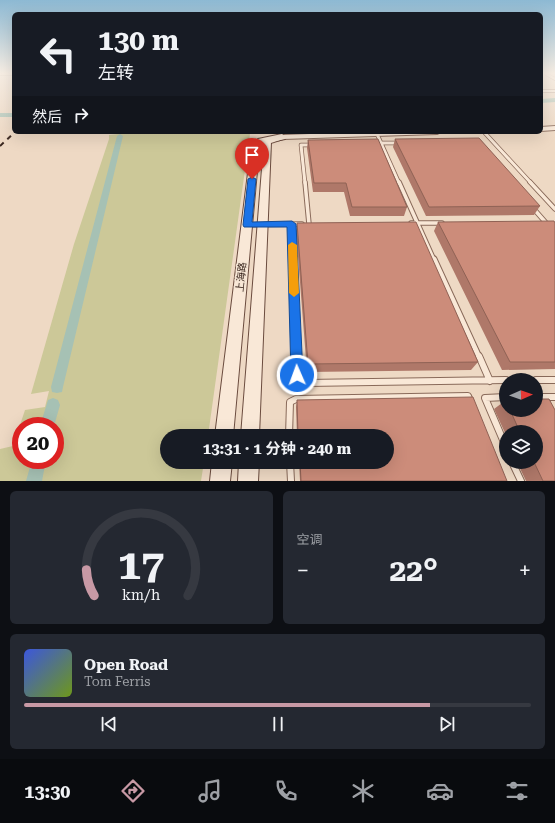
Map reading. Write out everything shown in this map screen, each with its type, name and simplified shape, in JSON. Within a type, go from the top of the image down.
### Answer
[{"type":"main road","name":"上海路","points":[[225,429],[255,148],[261,141],[282,137]]},
{"type":"main road","name":"上海路","points":[[250,429],[268,143]]},
{"type":"main road","points":[[220,481],[221,469]]},
{"type":"main road","points":[[248,481],[249,469]]},
{"type":"street","points":[[543,128],[555,128]]},
{"type":"street","points":[[268,143],[273,139],[282,137],[377,134]]},
{"type":"lane","points":[[377,134],[490,381]]},
{"type":"lane","points":[[486,134],[554,207]]},
{"type":"lane","points":[[374,143],[404,143]]},
{"type":"lane","points":[[309,224],[301,145],[316,145]]},
{"type":"lane","points":[[529,203],[552,230]]},
{"type":"lane","points":[[536,222],[544,222]]},
{"type":"lane","points":[[403,223],[450,223]]},
{"type":"lane","points":[[292,224],[297,375],[300,380],[306,383],[499,380]]},
{"type":"lane","points":[[247,225],[317,224]]},
{"type":"lane","points":[[543,380],[555,380]]},
{"type":"lane","points":[[289,429],[290,402],[296,399],[468,396],[474,410]]},
{"type":"lane","points":[[499,397],[485,398],[499,431]]},
{"type":"lane","points":[[543,399],[555,397]]},
{"type":"lane","points":[[290,469],[291,481]]},
{"type":"lane","points":[[515,469],[520,481]]},
{"type":"shaded area","points":[[250,134],[209,429],[160,429],[160,469],[203,469],[201,481],[0,481],[0,449],[12,446],[12,469],[64,469],[64,417],[23,417],[25,410],[45,407],[49,391],[31,394],[74,244],[109,139],[109,135]]},
{"type":"building","points":[[479,138],[540,206],[429,207],[395,139]]},
{"type":"building","points":[[378,139],[407,207],[352,207],[346,183],[314,183],[308,140]]},
{"type":"building","points":[[554,221],[555,362],[510,362],[438,222]]},
{"type":"building","points":[[416,222],[478,362],[308,364],[297,223]]},
{"type":"building","points":[[473,397],[499,461],[499,469],[502,469],[507,481],[301,481],[300,469],[394,469],[394,429],[298,429],[297,400]]},
{"type":"building","points":[[543,399],[549,399],[555,410],[555,481],[543,481],[537,469],[543,469],[543,425],[517,425],[513,417],[543,417]]},
{"type":"waterway","points":[[543,101],[555,100]]},
{"type":"waterway","points":[[0,115],[12,115]]},
{"type":"waterway","points":[[57,387],[120,136]]},
{"type":"waterway","points":[[50,417],[53,405]]},
{"type":"waterway","points":[[34,481],[37,469]]},
{"type":"railway","points":[[0,146],[13,134]]},
{"type":"slow traffic","points":[[292,245],[294,293]]},
{"type":"route","points":[[252,179],[247,225],[292,224],[297,375]]}]
